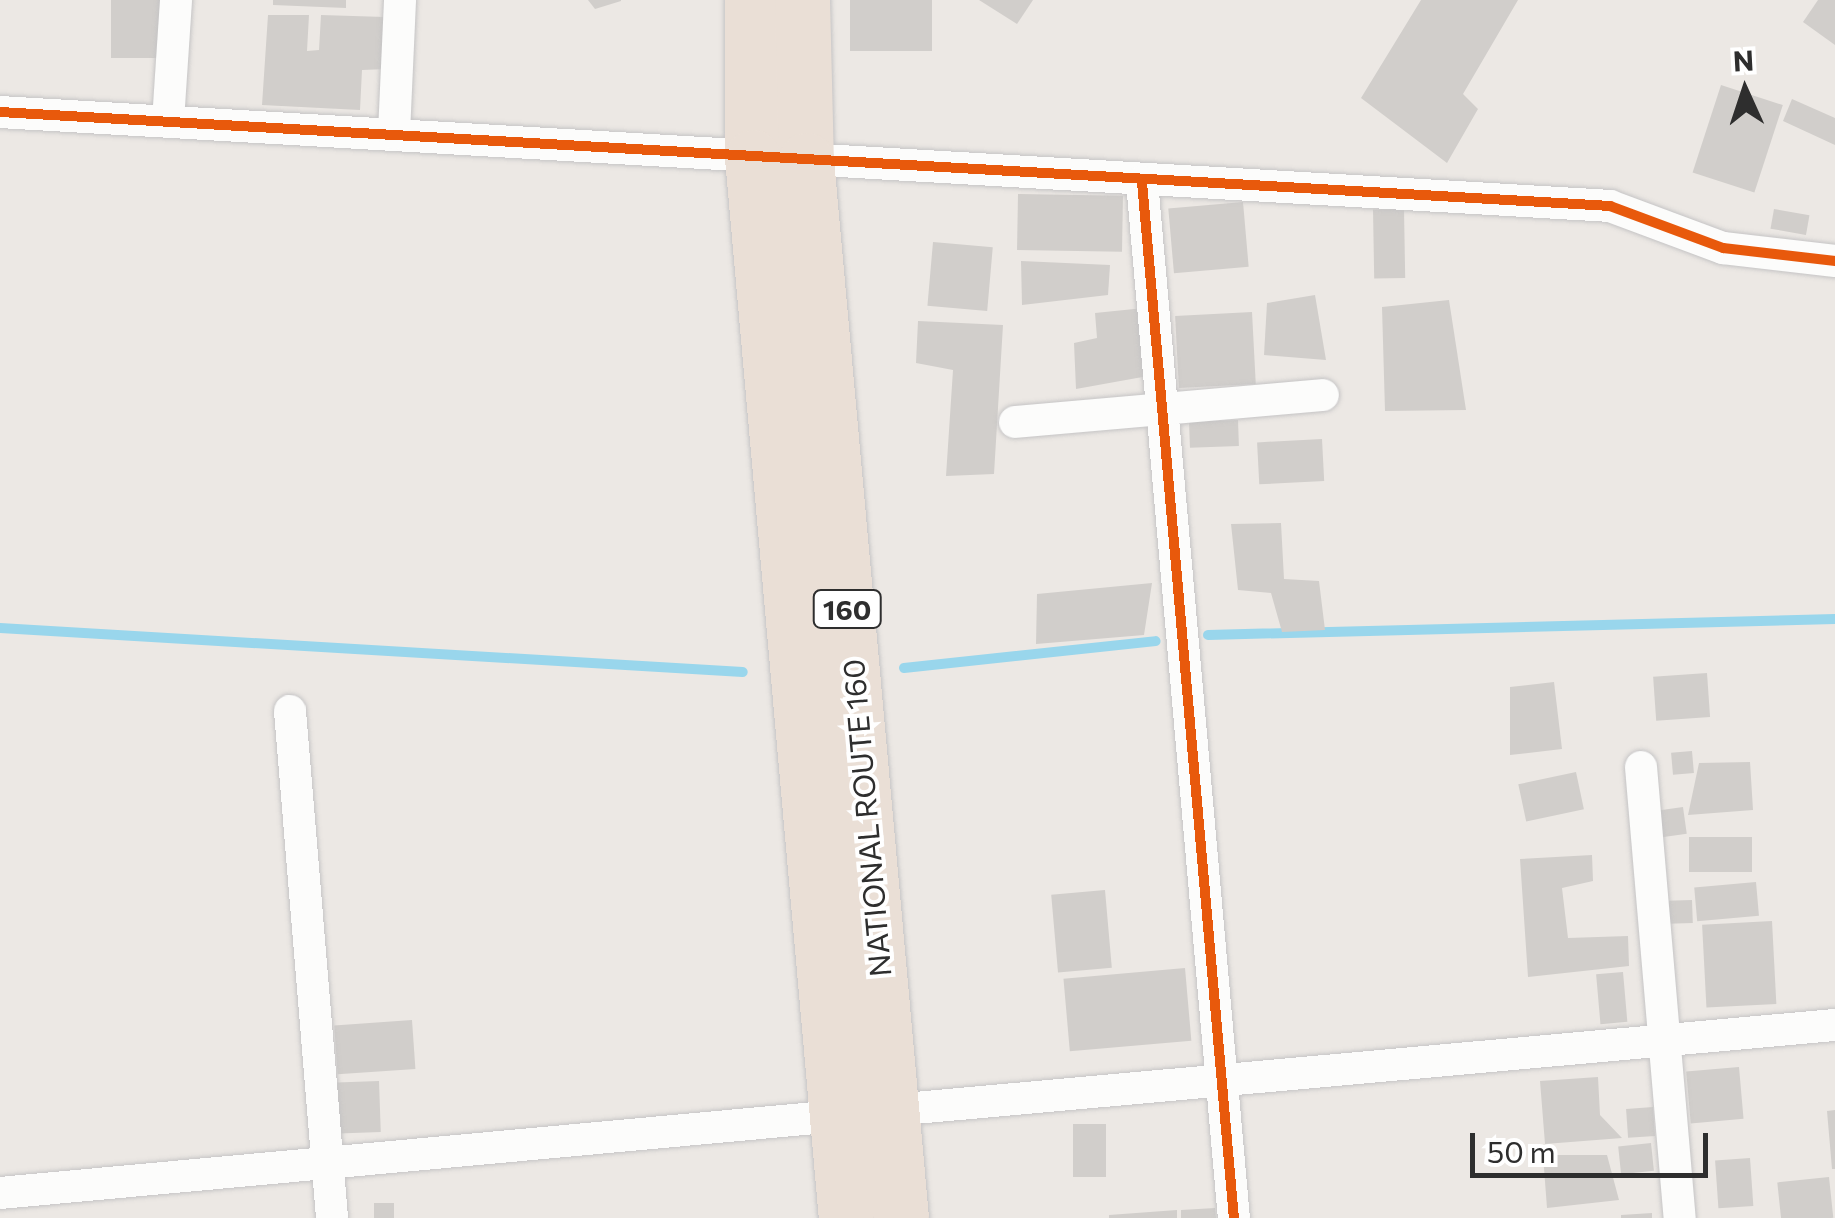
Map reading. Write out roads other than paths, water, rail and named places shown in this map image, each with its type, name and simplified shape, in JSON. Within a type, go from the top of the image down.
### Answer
[{"type":"highway","name":"NATIONAL ROUTE 160","points":[[752,0],[752,157],[846,1218]]},
{"type":"highway","name":"NATIONAL ROUTE 160","points":[[802,0],[806,160],[901,1218]]},
{"type":"street","points":[[168,121],[176,0]]},
{"type":"street","points":[[394,133],[400,0]]},
{"type":"street","points":[[0,112],[394,133],[1142,182],[1610,206],[1723,248],[1835,261]]},
{"type":"street","points":[[1142,182],[1234,1218]]},
{"type":"street","points":[[1015,422],[1323,396]]},
{"type":"street","points":[[290,712],[332,1218]]},
{"type":"street","points":[[1641,767],[1680,1218]]},
{"type":"street","points":[[893,1110],[1222,1086],[1835,1025]]},
{"type":"street","points":[[0,1193],[837,1116]]},
{"type":"waterway","points":[[1208,635],[1835,619]]},
{"type":"waterway","points":[[0,628],[743,672]]},
{"type":"waterway","points":[[904,668],[1156,641]]}]
